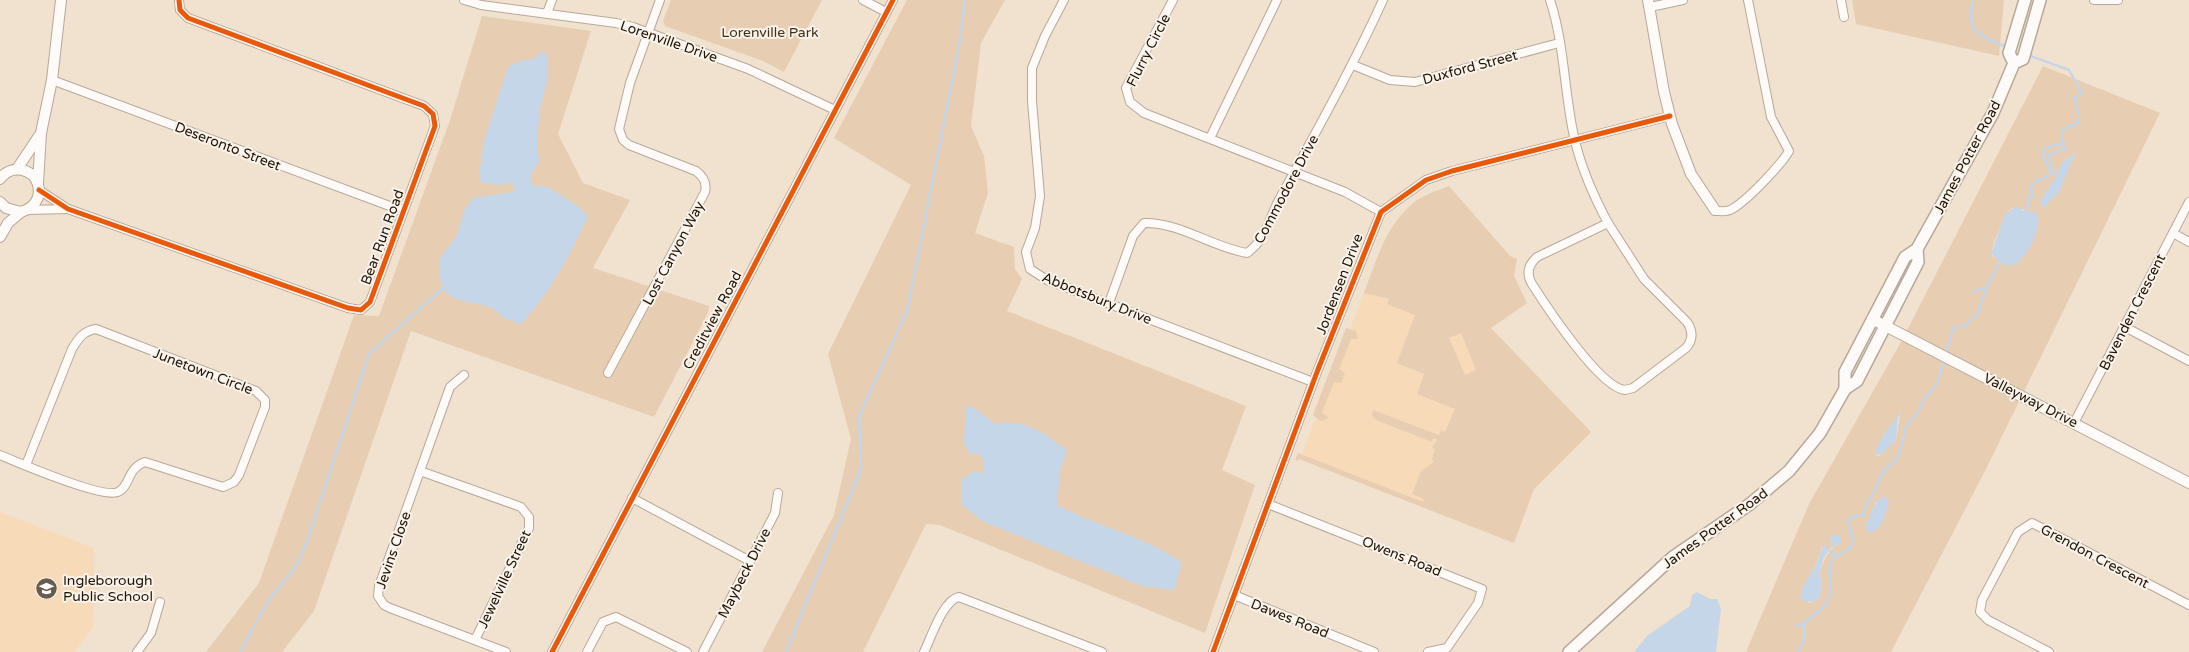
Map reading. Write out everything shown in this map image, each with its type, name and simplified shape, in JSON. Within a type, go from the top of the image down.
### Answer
[{"type":"main road","name":"James Potter Road","points":[[2014,63],[2009,53],[2025,0]]},
{"type":"main road","name":"James Potter Road","points":[[1845,389],[1845,372],[1905,257],[1917,249],[1993,112],[2014,63],[2023,59],[2035,23],[2040,0]]},
{"type":"main road","name":"James Potter Road","points":[[1569,652],[1673,557],[1750,504],[1789,471],[1820,433],[1845,389],[1858,381],[1918,262],[1917,249]]},
{"type":"street","points":[[0,237],[8,223],[34,205],[38,197],[41,133],[52,80],[61,0]]},
{"type":"street","name":"Bear Run Road","points":[[39,186],[68,209],[357,310],[364,308],[370,302],[435,126],[435,120],[430,109],[188,18],[180,10],[179,0]]},
{"type":"street","name":"Lorenville Drive","points":[[464,0],[481,5],[616,23],[648,32],[748,69],[835,110]]},
{"type":"street","points":[[547,13],[552,0]]},
{"type":"street","points":[[648,32],[660,0]]},
{"type":"street","points":[[863,0],[886,12]]},
{"type":"street","name":"Creditview Road","points":[[552,652],[893,0]]},
{"type":"street","name":"Abbotsbury Drive","points":[[1064,0],[1045,36],[1032,68],[1032,100],[1040,196],[1035,228],[1026,252],[1030,269],[1047,280],[1313,382]]},
{"type":"street","name":"Flurry Circle","points":[[1173,0],[1126,88],[1130,102],[1144,113],[1345,192],[1381,212]]},
{"type":"street","points":[[1210,138],[1277,0]]},
{"type":"street","name":"Commodore Drive","points":[[1109,303],[1132,236],[1144,223],[1159,223],[1230,250],[1247,253],[1257,246],[1266,231],[1278,202],[1353,65],[1383,0]]},
{"type":"street","points":[[1550,0],[1555,15],[1575,140],[1583,168],[1608,224],[1644,279],[1687,322],[1691,331],[1691,340],[1686,348],[1633,388],[1625,390],[1612,385],[1576,347],[1532,284],[1528,273],[1530,264],[1537,257],[1608,224]]},
{"type":"street","points":[[1683,0],[1649,4],[1664,92],[1670,116],[1691,174],[1714,210],[1720,212],[1734,208],[1780,166],[1789,151],[1771,117],[1748,0]]},
{"type":"street","points":[[1841,0],[1844,16]]},
{"type":"street","points":[[2094,0],[2118,0]]},
{"type":"street","name":"Lost Canyon Way","points":[[608,373],[705,192],[706,186],[702,175],[696,171],[629,145],[620,135],[619,124],[630,83],[648,32]]},
{"type":"street","name":"Duxford Street","points":[[1353,65],[1390,80],[1415,82],[1559,43]]},
{"type":"street","name":"Deseronto Street","points":[[52,80],[403,212]]},
{"type":"street","points":[[1381,212],[1426,180],[1452,171],[1670,116]]},
{"type":"street","points":[[0,179],[41,133]]},
{"type":"street","points":[[9,170],[28,172],[39,186]]},
{"type":"street","name":"Bavenden Crescent","points":[[2074,423],[2189,202]]},
{"type":"street","points":[[0,206],[10,210],[24,211]]},
{"type":"street","name":"Bear Run Road","points":[[24,211],[68,209]]},
{"type":"street","name":"Jordensen Drive","points":[[1213,652],[1313,382],[1362,254],[1381,212]]},
{"type":"street","points":[[2173,233],[2189,242]]},
{"type":"street","name":"Valleyway Drive","points":[[1872,319],[2189,482]]},
{"type":"street","points":[[2125,327],[2189,361]]},
{"type":"street","name":"Junetown Circle","points":[[0,455],[26,465],[95,490],[108,493],[116,493],[122,490],[135,466],[145,462],[224,488],[234,482],[239,474],[265,407],[265,400],[256,390],[96,329],[90,330],[78,339],[72,349],[26,465]]},
{"type":"street","name":"Jevins Close","points":[[464,375],[450,387],[379,586],[378,596],[384,605],[390,608],[506,652]]},
{"type":"street","name":"Jewelville Street","points":[[420,471],[521,507],[529,517],[529,528],[475,640]]},
{"type":"street","name":"Maybeck Drive","points":[[703,652],[775,512],[778,493]]},
{"type":"street","points":[[632,498],[750,560]]},
{"type":"street","name":"Owens Road","points":[[1268,504],[1482,589],[1478,603],[1455,639],[1447,648],[1428,652]]},
{"type":"street","name":"Grendon Crescent","points":[[2049,652],[1988,620],[1980,612],[1982,600],[2018,532],[2032,523],[2189,605]]},
{"type":"street","name":"Dawes Road","points":[[1234,595],[1374,652]]},
{"type":"street","points":[[924,652],[945,607],[953,598],[958,597],[1102,652]]},
{"type":"street","points":[[137,652],[151,633],[160,602]]},
{"type":"street","points":[[587,652],[603,622],[616,617],[687,652]]},
{"type":"shaded area","points":[[1364,293],[1491,328],[1591,432],[1534,489],[1514,543],[1300,459]]},
{"type":"shaded area","name":"Ingleborough Public School","points":[[0,512],[94,548],[93,627],[74,652],[0,652]]},
{"type":"green space","name":"Lorenville Park","points":[[671,0],[822,0],[784,72],[763,61],[665,26],[663,21]]},
{"type":"green space","points":[[907,0],[1005,0],[981,43],[971,126],[984,156],[988,193],[975,233],[1014,247],[1015,269],[1022,279],[1007,311],[1246,406],[1222,470],[1255,485],[1205,633],[940,525],[926,524],[863,652],[762,652],[834,515],[851,439],[828,354],[911,185],[834,138]]},
{"type":"green space","points":[[1852,0],[2004,0],[1999,56],[1856,24]]},
{"type":"green space","points":[[482,16],[591,31],[558,134],[583,183],[630,200],[593,268],[709,306],[708,313],[654,417],[411,331],[314,611],[282,652],[206,652],[259,583],[354,315],[379,316],[450,120]]},
{"type":"green space","points":[[2043,66],[2160,113],[1986,469],[1891,652],[1746,652],[1809,504],[1901,342]],"holes":[[[2076,152],[2058,192],[2043,208],[2051,185],[2059,173],[2062,163]],[[2012,208],[2029,211],[2020,260],[2002,260],[1992,256],[1993,245],[2005,214]],[[1900,414],[1896,440],[1879,456],[1875,455],[1884,434]],[[1889,500],[1882,522],[1865,528],[1876,502]],[[1830,537],[1840,543],[1831,550],[1823,563],[1818,578],[1822,578],[1820,595],[1814,602],[1808,603],[1802,591],[1816,565],[1822,547],[1827,550],[1832,547]]]},
{"type":"green space","points":[[1449,186],[1510,256],[1517,259],[1514,276],[1527,303],[1491,328],[1591,432],[1534,489],[1514,543],[1299,459],[1298,461],[1295,460],[1298,453],[1423,502],[1424,499],[1412,494],[1421,471],[1434,462],[1432,459],[1435,449],[1432,448],[1437,440],[1433,438],[1432,442],[1376,420],[1372,416],[1373,410],[1439,435],[1441,430],[1445,432],[1455,409],[1417,394],[1424,374],[1397,363],[1415,315],[1387,304],[1389,299],[1364,293],[1377,257],[1394,224],[1415,202]],"holes":[[[1461,333],[1476,370],[1465,375],[1449,338]]]},
{"type":"green space","points":[[1346,328],[1356,331],[1358,339],[1351,339],[1339,369],[1345,373],[1341,383],[1334,382],[1322,413],[1328,417],[1321,421],[1313,415]]},
{"type":"water","points":[[540,51],[547,55],[547,81],[540,109],[537,141],[539,162],[530,176],[533,186],[548,187],[576,205],[588,216],[559,273],[541,300],[521,324],[504,318],[491,307],[456,299],[445,292],[440,279],[440,258],[456,237],[465,209],[473,198],[511,192],[515,189],[512,183],[501,185],[482,183],[479,177],[484,141],[508,67],[517,62],[536,58]]},
{"type":"water","points":[[2076,152],[2059,192],[2043,208],[2040,201],[2059,172],[2061,164]]},
{"type":"water","points":[[2015,207],[2020,207],[2022,211],[2034,212],[2039,219],[2034,239],[2020,260],[2020,263],[2007,266],[1991,254],[2005,214]]},
{"type":"water","points":[[966,406],[976,409],[995,424],[1016,423],[1034,428],[1067,450],[1060,471],[1057,505],[1153,546],[1182,563],[1174,590],[1142,586],[982,521],[961,504],[962,479],[975,471],[984,474],[982,455],[969,453],[964,443]]},
{"type":"water","points":[[1902,410],[1898,418],[1896,440],[1882,454],[1875,455],[1882,438]]},
{"type":"water","points":[[1884,496],[1889,500],[1883,520],[1877,529],[1868,532],[1865,528],[1870,514],[1877,502]]},
{"type":"water","points":[[1833,535],[1839,536],[1842,540],[1825,556],[1818,577],[1822,578],[1820,598],[1814,602],[1803,601],[1800,597],[1803,586],[1815,567],[1824,544],[1827,550],[1832,547],[1830,537]]},
{"type":"water","points":[[1697,592],[1710,599],[1717,599],[1721,609],[1716,652],[1634,652],[1647,636],[1690,606],[1692,595]]},
{"type":"waterway","points":[[786,652],[861,469],[859,416],[907,311],[959,46],[965,0]]},
{"type":"waterway","points":[[1973,0],[1971,20],[1977,32],[1989,40],[2007,47]]},
{"type":"waterway","points":[[2025,213],[2028,206],[2028,198],[2032,197],[2031,186],[2052,172],[2049,156],[2064,150],[2062,131],[2078,123],[2079,114],[2074,98],[2082,93],[2069,70],[2028,55]]},
{"type":"waterway","points":[[2057,173],[2051,170],[2047,164],[2043,150],[2063,143]]},
{"type":"waterway","points":[[1945,353],[1954,327],[1962,327],[1977,315],[1989,282],[2002,258]]},
{"type":"waterway","points":[[240,652],[270,598],[295,568],[306,544],[369,354],[446,285]]},
{"type":"waterway","points":[[1973,292],[1985,288]]},
{"type":"waterway","points":[[1798,652],[1804,641],[1804,624],[1830,598],[1830,565],[1832,561],[1852,545],[1853,538],[1848,522],[1854,516],[1864,514],[1866,504],[1875,491],[1882,473],[1898,457],[1907,425],[1938,382],[1944,358]]},
{"type":"waterway","points":[[1830,551],[1835,556]]},
{"type":"waterway","points":[[1797,625],[1804,624]]},
{"type":"cycle path","points":[[39,190],[68,209],[348,308],[361,310],[370,302],[435,126],[433,114],[424,106],[188,18],[180,10],[179,0]]},
{"type":"cycle path","points":[[552,652],[893,0]]},
{"type":"cycle path","points":[[1213,652],[1317,372],[1381,212],[1426,180],[1452,171],[1670,116]]},
{"type":"place","name":"Ingleborough Public School","points":[[47,588]]}]
